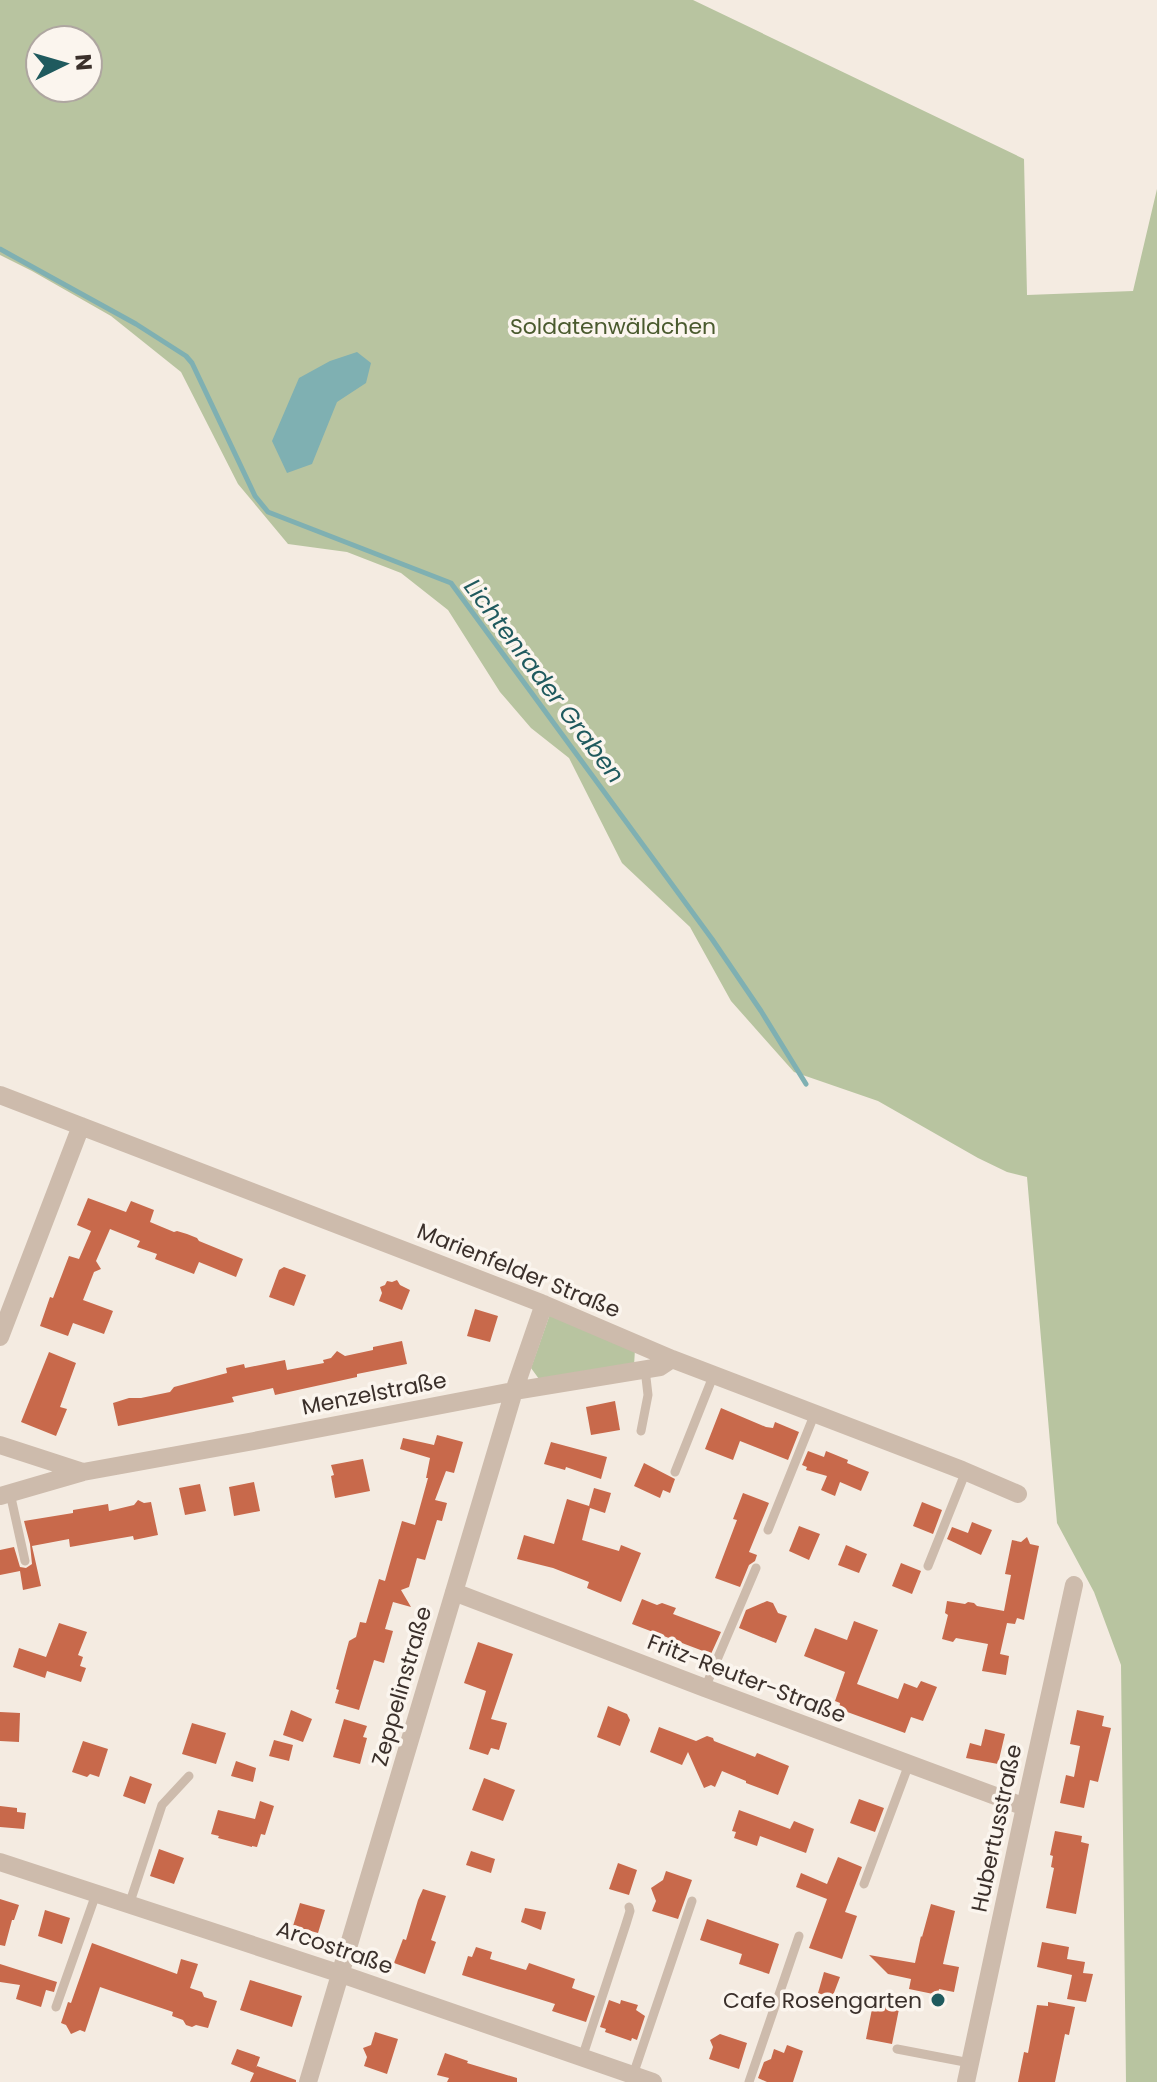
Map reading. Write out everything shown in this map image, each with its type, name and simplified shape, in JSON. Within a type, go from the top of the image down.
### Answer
[{"type":"street","name":"Marienfelder Straße","points":[[0,1095],[544,1304],[672,1359],[966,1471],[1018,1494]]},
{"type":"street","points":[[0,1337],[81,1126]]},
{"type":"street","name":"Zeppelinstraße","points":[[308,2082],[514,1391],[544,1304]]},
{"type":"street","name":"Menzelstraße","points":[[5,1494],[83,1472],[514,1391],[660,1367],[672,1359]]},
{"type":"street","name":"Menzelstraße","points":[[0,1445],[83,1472]]},
{"type":"street","name":"Hubertusstraße","points":[[966,2082],[1074,1585]]},
{"type":"street","name":"Fritz-Reuter-Straße","points":[[454,1592],[1025,1807]]},
{"type":"street","name":"Arcostraße","points":[[0,1862],[341,1974],[640,2079]]},
{"type":"lane","points":[[641,1431],[648,1395],[645,1369]]},
{"type":"lane","points":[[675,1472],[714,1374]]},
{"type":"lane","points":[[768,1530],[815,1413]]},
{"type":"lane","points":[[928,1566],[966,1471]]},
{"type":"lane","points":[[5,1494],[25,1561]]},
{"type":"lane","points":[[705,1688],[756,1568]]},
{"type":"lane","points":[[864,1884],[909,1764]]},
{"type":"lane","points":[[129,1905],[162,1805],[189,1776]]},
{"type":"lane","points":[[56,2007],[96,1894]]},
{"type":"lane","points":[[640,2079],[692,1901]]},
{"type":"lane","points":[[582,2058],[629,1907]]},
{"type":"lane","points":[[749,2082],[799,1936]]},
{"type":"lane","points":[[897,2049],[970,2063]]},
{"type":"green space","name":"Soldatenwäldchen","points":[[0,0],[693,0],[1024,159],[1027,295],[1133,291],[1157,189],[1157,2082],[1126,2082],[1121,1665],[1094,1592],[1057,1523],[1027,1177],[1007,1172],[978,1158],[878,1101],[794,1072],[731,1001],[690,927],[622,863],[569,758],[531,728],[500,692],[448,610],[401,573],[347,552],[288,544],[238,484],[181,372],[111,316],[0,255]]},
{"type":"green space","points":[[550,1314],[635,1349],[634,1366],[539,1379],[531,1368]]},
{"type":"water","points":[[357,352],[371,363],[366,383],[337,402],[312,464],[287,473],[272,441],[299,378],[330,361]]},
{"type":"building","points":[[88,1198],[126,1212],[131,1201],[154,1210],[150,1222],[187,1234],[243,1259],[236,1277],[199,1262],[194,1274],[155,1259],[157,1254],[137,1247],[140,1241],[110,1229],[96,1261],[101,1269],[94,1272],[83,1300],[113,1311],[104,1334],[73,1323],[68,1336],[40,1326],[69,1256],[79,1259],[91,1231],[77,1225]]},
{"type":"building","points":[[284,1267],[306,1275],[294,1306],[269,1297],[279,1270]]},
{"type":"building","points":[[397,1280],[410,1290],[402,1310],[379,1301],[382,1293],[380,1287],[387,1281]]},
{"type":"building","points":[[475,1309],[498,1316],[490,1342],[467,1336]]},
{"type":"building","points":[[402,1341],[407,1364],[275,1395],[273,1388],[232,1397],[234,1402],[118,1426],[113,1403],[170,1392],[174,1387],[227,1373],[226,1368],[244,1364],[245,1368],[285,1360],[287,1370],[324,1363],[323,1360],[331,1358],[337,1351],[345,1356]]},
{"type":"building","points":[[49,1352],[76,1363],[60,1407],[67,1409],[56,1436],[21,1422]]},
{"type":"building","points":[[615,1401],[620,1430],[591,1435],[586,1407]]},
{"type":"building","points":[[721,1408],[766,1427],[773,1428],[775,1422],[799,1432],[788,1460],[740,1441],[733,1460],[705,1449]]},
{"type":"building","points":[[437,1435],[463,1442],[454,1473],[446,1471],[435,1500],[447,1503],[442,1521],[437,1520],[425,1560],[417,1558],[409,1587],[401,1590],[411,1607],[393,1602],[385,1629],[393,1631],[384,1663],[374,1660],[359,1710],[335,1703],[349,1641],[356,1637],[360,1622],[366,1623],[379,1579],[385,1581],[402,1521],[415,1525],[428,1478],[430,1458],[400,1449],[403,1438],[434,1445]]},
{"type":"building","points":[[551,1442],[607,1457],[601,1479],[566,1467],[565,1470],[544,1464]]},
{"type":"building","points":[[808,1451],[824,1457],[826,1451],[869,1472],[861,1491],[840,1482],[835,1496],[821,1490],[827,1476],[806,1470],[807,1467],[802,1465]]},
{"type":"building","points":[[363,1459],[370,1491],[335,1498],[331,1465]]},
{"type":"building","points":[[644,1463],[675,1479],[670,1493],[663,1490],[660,1498],[634,1486]]},
{"type":"building","points":[[254,1482],[260,1511],[234,1516],[229,1487]]},
{"type":"building","points":[[200,1484],[206,1511],[185,1515],[179,1488]]},
{"type":"building","points":[[594,1488],[611,1493],[605,1513],[590,1508],[582,1540],[619,1551],[621,1545],[641,1553],[621,1602],[587,1588],[589,1582],[517,1559],[524,1535],[554,1544],[567,1499],[589,1506]]},
{"type":"building","points":[[743,1493],[769,1503],[749,1552],[757,1555],[755,1561],[749,1565],[740,1587],[715,1578],[737,1520],[733,1519]]},
{"type":"building","points":[[138,1500],[151,1502],[158,1535],[70,1547],[69,1539],[32,1546],[41,1586],[23,1590],[20,1571],[0,1575],[0,1550],[14,1547],[20,1567],[26,1568],[32,1564],[24,1521],[108,1504],[109,1511],[134,1505]]},
{"type":"building","points":[[922,1502],[942,1510],[933,1534],[913,1526]]},
{"type":"building","points":[[972,1522],[992,1530],[981,1555],[947,1539],[952,1527],[968,1533]]},
{"type":"building","points":[[799,1526],[820,1534],[809,1560],[789,1551]]},
{"type":"building","points":[[1027,1537],[1030,1544],[1039,1546],[1024,1620],[1017,1618],[1015,1624],[1007,1623],[1000,1654],[1009,1656],[1006,1675],[982,1671],[988,1644],[956,1638],[953,1642],[942,1639],[948,1615],[945,1613],[947,1601],[974,1603],[1004,1611],[1011,1575],[1005,1574],[1012,1540],[1021,1542]]},
{"type":"building","points":[[846,1545],[867,1554],[859,1573],[838,1565]]},
{"type":"building","points":[[901,1563],[921,1571],[912,1594],[892,1586]]},
{"type":"building","points":[[642,1599],[676,1608],[673,1614],[721,1632],[711,1654],[632,1624]]},
{"type":"building","points":[[767,1601],[773,1603],[778,1613],[787,1616],[776,1643],[739,1628],[746,1610]]},
{"type":"building","points":[[854,1621],[878,1630],[857,1684],[898,1699],[904,1683],[917,1688],[921,1681],[937,1687],[923,1721],[911,1717],[905,1733],[839,1709],[840,1703],[835,1701],[845,1672],[804,1656],[815,1628],[847,1640]]},
{"type":"building","points":[[59,1623],[87,1632],[78,1655],[83,1657],[80,1666],[86,1668],[81,1682],[47,1671],[45,1678],[13,1667],[19,1648],[46,1657]]},
{"type":"building","points":[[478,1642],[513,1654],[491,1719],[507,1723],[499,1750],[491,1748],[488,1755],[469,1749],[486,1691],[464,1683]]},
{"type":"building","points":[[608,1706],[627,1714],[630,1720],[620,1746],[597,1737]]},
{"type":"building","points":[[291,1710],[312,1719],[303,1742],[283,1735]]},
{"type":"building","points":[[1077,1710],[1104,1716],[1102,1726],[1111,1728],[1098,1782],[1090,1780],[1084,1808],[1060,1803],[1066,1775],[1074,1777],[1080,1746],[1070,1744]]},
{"type":"building","points":[[0,1712],[20,1713],[19,1742],[0,1741]]},
{"type":"building","points":[[344,1719],[367,1726],[360,1764],[333,1757]]},
{"type":"building","points":[[192,1723],[226,1733],[216,1764],[182,1754]]},
{"type":"building","points":[[659,1727],[696,1741],[707,1736],[755,1757],[757,1753],[789,1766],[778,1795],[722,1771],[715,1787],[704,1788],[688,1752],[682,1765],[650,1752]]},
{"type":"building","points":[[985,1729],[1005,1734],[998,1764],[966,1758],[970,1743],[981,1746]]},
{"type":"building","points":[[274,1740],[293,1745],[289,1761],[269,1756]]},
{"type":"building","points":[[83,1741],[108,1749],[99,1777],[72,1772]]},
{"type":"building","points":[[236,1761],[256,1768],[253,1782],[231,1776]]},
{"type":"building","points":[[130,1776],[152,1784],[145,1804],[123,1796]]},
{"type":"building","points":[[484,1778],[515,1790],[503,1821],[472,1810]]},
{"type":"building","points":[[859,1799],[884,1808],[875,1832],[850,1823]]},
{"type":"building","points":[[260,1801],[274,1806],[265,1835],[261,1834],[257,1847],[211,1834],[218,1810],[255,1819]]},
{"type":"building","points":[[0,1806],[17,1808],[17,1812],[26,1813],[24,1829],[0,1827]]},
{"type":"building","points":[[739,1810],[790,1829],[794,1821],[814,1829],[806,1853],[760,1836],[757,1846],[734,1838],[736,1832],[732,1831]]},
{"type":"building","points":[[1055,1831],[1082,1836],[1081,1842],[1089,1844],[1076,1914],[1046,1908],[1054,1868],[1051,1867],[1053,1856],[1050,1855]]},
{"type":"building","points":[[159,1849],[184,1858],[174,1884],[150,1876]]},
{"type":"building","points":[[471,1851],[495,1859],[491,1873],[466,1865]]},
{"type":"building","points":[[838,1857],[862,1867],[845,1912],[857,1916],[842,1959],[809,1948],[827,1899],[796,1887],[801,1873],[827,1884]]},
{"type":"building","points":[[618,1863],[637,1870],[629,1895],[609,1889]]},
{"type":"building","points":[[666,1871],[692,1880],[678,1919],[652,1911],[656,1901],[651,1888],[663,1880]]},
{"type":"building","points":[[423,1889],[446,1896],[431,1940],[436,1942],[425,1974],[394,1963],[403,1939],[406,1940]]},
{"type":"building","points":[[0,1899],[19,1905],[5,1946],[0,1945]]},
{"type":"building","points":[[300,1903],[325,1910],[318,1933],[293,1926]]},
{"type":"building","points":[[931,1904],[955,1911],[943,1964],[959,1967],[954,1992],[939,1989],[938,1995],[909,1989],[911,1979],[888,1974],[869,1955],[915,1963]]},
{"type":"building","points":[[525,1908],[546,1912],[541,1930],[521,1922]]},
{"type":"building","points":[[45,1910],[70,1918],[62,1944],[38,1936]]},
{"type":"building","points":[[707,1919],[779,1944],[769,1974],[739,1964],[742,1954],[700,1940]]},
{"type":"building","points":[[1042,1942],[1069,1947],[1067,1959],[1085,1962],[1083,1973],[1093,1974],[1086,2002],[1067,1999],[1072,1975],[1037,1967]]},
{"type":"building","points":[[92,1943],[177,1974],[181,1959],[198,1964],[190,1988],[217,2001],[208,2028],[186,2025],[183,2020],[172,2016],[173,2012],[100,1987],[85,2032],[80,2030],[71,2034],[61,2023]]},
{"type":"building","points":[[476,1947],[492,1952],[490,1959],[526,1970],[529,1963],[575,1979],[572,1988],[595,1996],[586,2022],[552,2011],[555,2004],[462,1975],[468,1956],[472,1957]]},
{"type":"building","points":[[0,1964],[57,1982],[54,1992],[46,1990],[41,2007],[16,1999],[20,1985],[0,1982]]},
{"type":"building","points":[[824,1972],[840,1977],[832,1998],[818,1993]]},
{"type":"building","points":[[250,1980],[302,1996],[292,2027],[240,2010]]},
{"type":"building","points":[[609,2000],[638,2005],[636,2010],[645,2016],[637,2040],[632,2038],[631,2041],[605,2032],[606,2029],[600,2027]]},
{"type":"building","points":[[1048,2002],[1075,2007],[1069,2035],[1065,2034],[1055,2082],[1018,2082],[1024,2052],[1028,2053],[1037,2005],[1048,2006]]},
{"type":"building","points":[[873,2004],[899,2009],[892,2044],[866,2039]]},
{"type":"building","points":[[375,2032],[398,2039],[387,2074],[364,2066],[367,2057],[363,2048],[371,2045]]},
{"type":"building","points":[[720,2034],[747,2043],[739,2069],[709,2059],[713,2047],[710,2040]]},
{"type":"building","points":[[787,2045],[803,2051],[793,2082],[767,2082],[758,2078],[764,2062],[771,2059],[774,2049],[784,2053]]},
{"type":"building","points":[[237,2049],[260,2057],[256,2068],[296,2082],[250,2082],[254,2073],[231,2064]]},
{"type":"building","points":[[445,2053],[517,2078],[517,2082],[447,2082],[449,2078],[437,2075]]},
{"type":"waterway","name":"Lichtenrader Graben","points":[[0,249],[136,324],[186,356],[255,496],[268,512],[451,583],[712,939],[806,1084]]},
{"type":"place","name":"Cafe Rosengarten","points":[[938,2000]]}]
